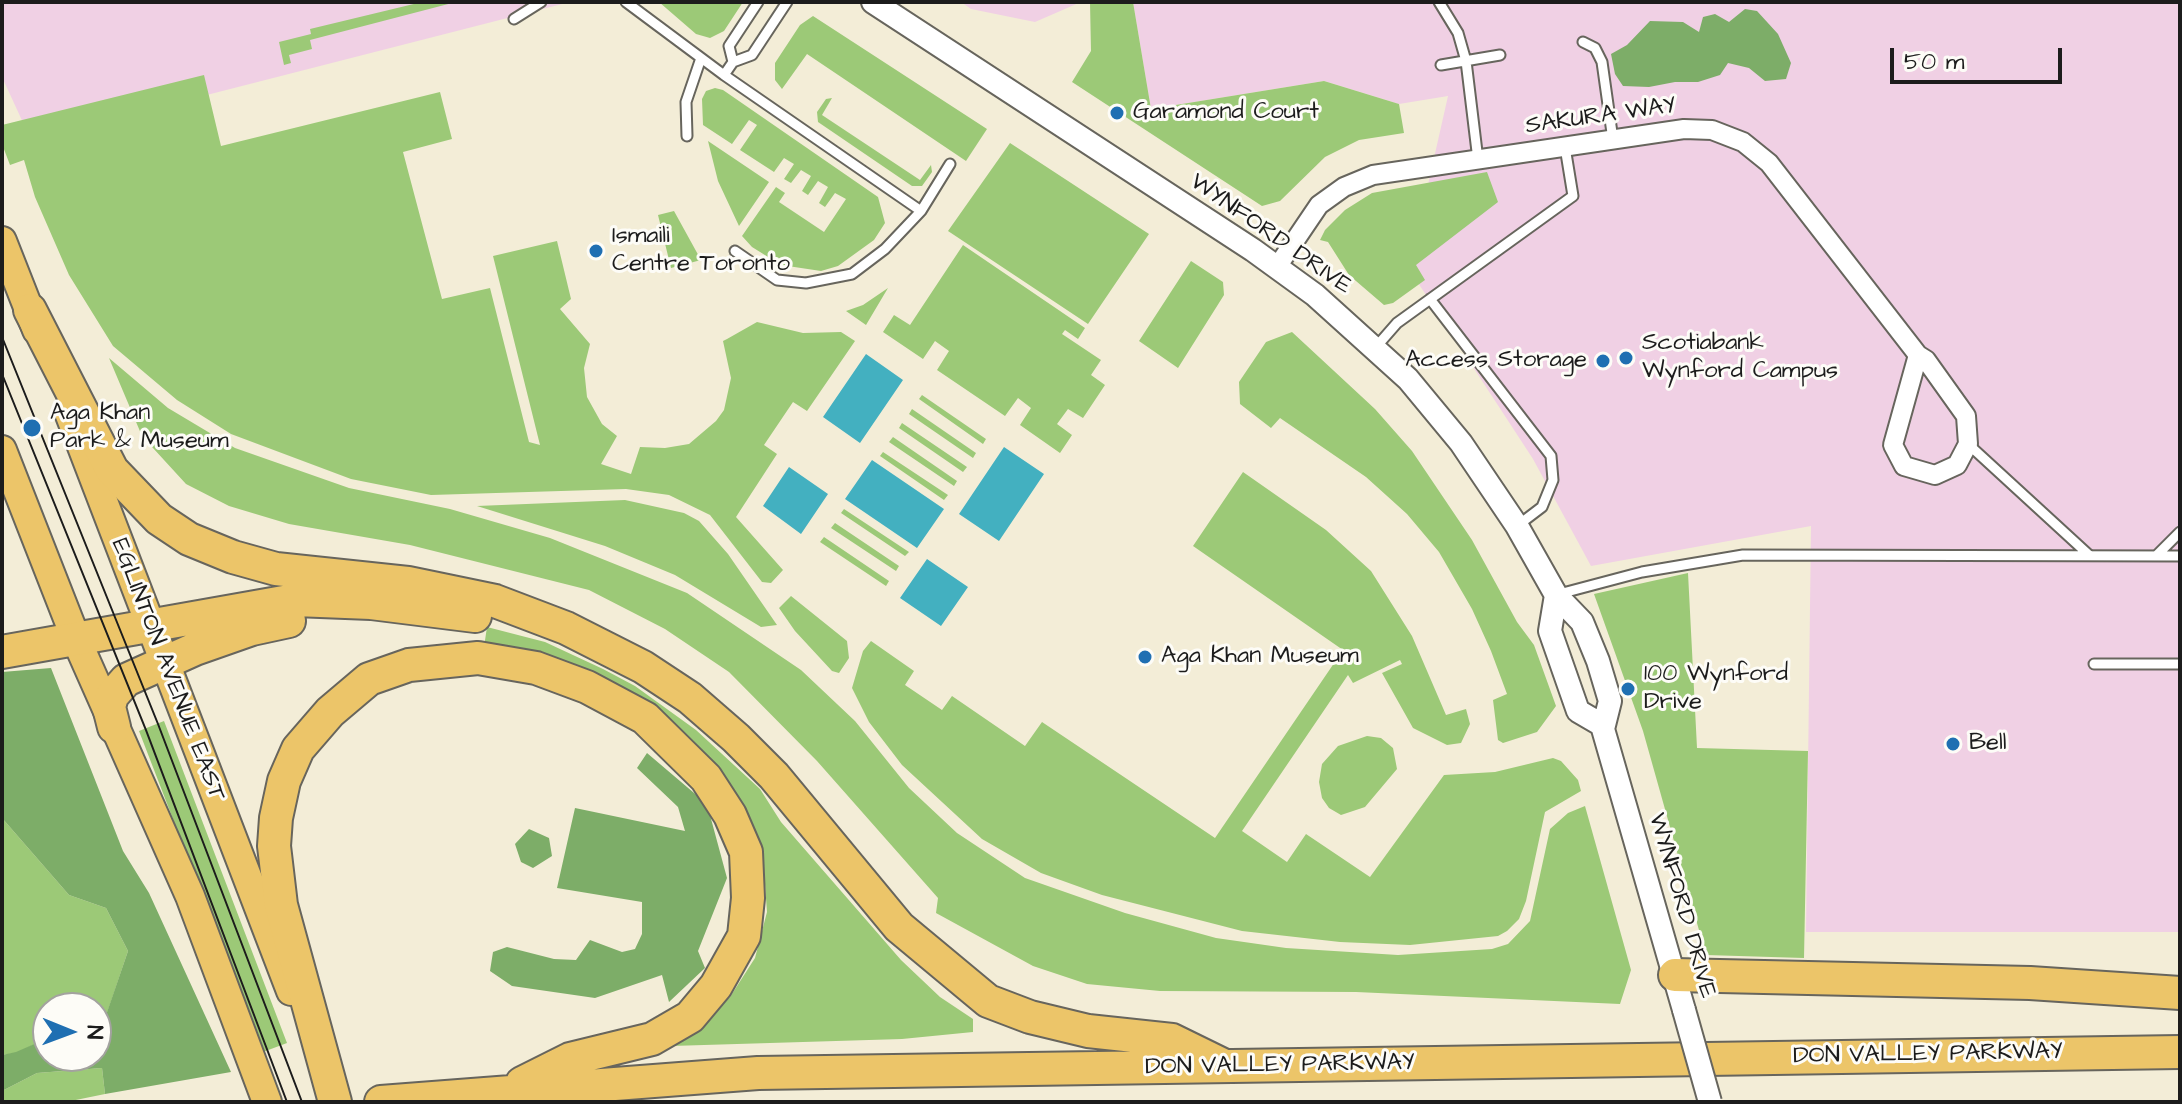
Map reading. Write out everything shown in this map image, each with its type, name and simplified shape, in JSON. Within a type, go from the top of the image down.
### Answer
[{"type":"highway","points":[[30,310],[112,470],[159,519],[189,539],[233,557],[276,569],[408,583],[495,601],[566,628],[643,667],[690,698],[736,738],[774,776],[899,927],[988,1001],[1030,1017],[1088,1031],[1172,1040],[1228,1067]]},
{"type":"highway","points":[[2,652],[295,600],[371,603],[566,628]]},
{"type":"highway","points":[[114,727],[109,707],[118,686],[163,663],[252,629],[371,603]]},
{"type":"highway","points":[[335,1102],[281,905],[274,846],[284,781],[306,740],[330,712],[369,679],[409,665],[478,658],[536,668],[574,682],[645,718],[706,778],[730,815],[746,852],[748,898],[744,936],[716,986],[690,1017],[652,1039],[570,1059],[507,1090]]},
{"type":"highway","points":[[1675,975],[2030,983],[2180,993]]},
{"type":"highway","name":"DON VALLEY PARKWAY","points":[[381,1102],[758,1073],[2180,1052]]},
{"type":"main road","name":"EGLINTON AVENUE EAST","points":[[2,241],[285,973],[327,1102]]},
{"type":"main road","points":[[2,450],[76,639],[190,896],[267,1102]]},
{"type":"street","name":"WYNFORD DRIVE","points":[[873,2],[1277,267],[1376,347],[1461,443],[1517,526],[1556,595],[1582,622],[1598,661],[1610,701],[1602,725],[1710,1102]]},
{"type":"street","name":"SAKURA WAY","points":[[1277,267],[1312,212],[1344,187],[1373,175],[1693,128],[1726,134],[1751,147],[1772,167],[1918,355],[1926,360],[1966,416],[1968,444]]},
{"type":"street","points":[[1918,355],[1893,445],[1904,466],[1935,475],[1957,465],[1968,444]]},
{"type":"street","points":[[1556,595],[1550,631],[1578,711],[1602,725]]},
{"type":"lane","points":[[514,19],[541,2]]},
{"type":"lane","points":[[626,2],[724,75],[921,211]]},
{"type":"lane","points":[[733,62],[729,46],[758,2]]},
{"type":"lane","points":[[724,75],[733,62],[752,55],[787,2]]},
{"type":"lane","points":[[1439,2],[1458,33],[1466,61],[1478,160]]},
{"type":"lane","points":[[1583,42],[1595,48],[1602,62],[1613,140]]},
{"type":"lane","points":[[1441,65],[1500,55]]},
{"type":"lane","points":[[687,136],[686,102],[701,58]]},
{"type":"lane","points":[[1376,347],[1397,323],[1573,196],[1565,147]]},
{"type":"lane","points":[[735,251],[777,280],[806,283],[852,274],[885,249],[921,211],[950,164]]},
{"type":"lane","points":[[1430,299],[1551,456],[1553,480],[1542,507],[1517,526]]},
{"type":"lane","points":[[1968,444],[2089,555]]},
{"type":"lane","points":[[2156,556],[2180,532]]},
{"type":"lane","points":[[1556,595],[1642,572],[1743,555],[2180,556]]},
{"type":"lane","points":[[2094,664],[2180,664]]},
{"type":"shaded area","points":[[2,2],[570,2],[31,140],[2,77]]},
{"type":"shaded area","points":[[961,2],[1081,2],[1035,22],[971,9]]},
{"type":"shaded area","points":[[1133,2],[2180,2],[2180,932],[1806,932],[1811,526],[1591,566],[1533,459],[1409,269],[1448,96],[1399,104],[1324,81],[1151,109]]},
{"type":"green space","points":[[422,2],[456,2],[310,40],[312,49],[289,55],[291,63],[284,65],[279,42],[311,34],[310,29]]},
{"type":"green space","points":[[659,2],[743,2],[724,31],[710,38],[696,34]]},
{"type":"green space","points":[[1090,2],[1133,2],[1151,109],[1324,81],[1399,104],[1404,133],[1359,140],[1325,157],[1280,201],[1262,206],[1072,82],[1091,51]]},
{"type":"green space","points":[[1745,9],[1757,11],[1778,34],[1791,63],[1786,79],[1765,81],[1749,68],[1728,63],[1720,75],[1698,82],[1649,87],[1623,86],[1615,74],[1611,54],[1627,45],[1650,21],[1683,22],[1699,32],[1703,17],[1715,14],[1729,22]]},
{"type":"green space","points":[[813,16],[987,129],[966,161],[807,54],[782,89],[775,80],[775,63],[800,25]]},
{"type":"green space","points":[[204,75],[221,146],[440,92],[452,139],[403,152],[442,299],[490,288],[529,442],[540,445],[493,256],[557,241],[571,299],[560,309],[590,344],[584,368],[587,397],[602,424],[617,436],[601,464],[631,474],[640,447],[665,448],[689,444],[724,410],[731,378],[723,341],[757,322],[803,333],[841,332],[855,341],[807,411],[793,402],[764,445],[777,454],[736,517],[783,570],[771,583],[762,582],[710,515],[669,495],[626,489],[431,495],[351,479],[231,434],[177,400],[113,346],[69,275],[35,197],[24,160],[10,165],[2,144],[2,125]]},
{"type":"green space","points":[[715,88],[723,90],[878,197],[885,223],[874,240],[838,266],[821,271],[781,265],[752,247],[742,236],[776,187],[785,193],[779,202],[824,232],[846,199],[835,193],[825,207],[819,203],[828,187],[818,181],[808,195],[802,191],[811,176],[801,170],[791,183],[784,179],[794,164],[784,158],[774,172],[740,150],[757,125],[749,120],[732,144],[703,125],[702,99],[706,91]]},
{"type":"green space","points":[[832,98],[822,115],[920,180],[931,165],[932,172],[922,186],[912,186],[818,122],[817,112],[826,99]]},
{"type":"green space","points":[[708,141],[769,182],[739,226],[718,181]]},
{"type":"green space","points":[[1010,143],[1149,234],[1088,324],[948,231]]},
{"type":"green space","points":[[1487,172],[1498,202],[1416,265],[1425,280],[1393,303],[1384,305],[1349,275],[1328,242],[1320,240],[1325,230],[1345,210],[1372,193]]},
{"type":"green space","points":[[674,211],[701,260],[671,268],[658,215]]},
{"type":"green space","points":[[963,245],[1085,328],[1078,339],[1065,330],[1062,334],[1101,360],[1091,375],[1105,385],[1083,418],[1068,409],[1057,424],[1072,435],[1060,453],[1020,425],[1031,408],[1018,398],[1005,416],[937,370],[949,351],[935,341],[923,359],[883,332],[894,315],[910,325]]},
{"type":"green space","points":[[1191,261],[1223,282],[1224,295],[1178,368],[1139,341]]},
{"type":"green space","points":[[888,288],[866,325],[846,311],[863,305]]},
{"type":"green space","points":[[1292,332],[1375,409],[1412,451],[1472,540],[1517,622],[1534,645],[1556,706],[1537,732],[1503,743],[1498,740],[1493,700],[1507,694],[1491,651],[1472,609],[1439,552],[1407,514],[1366,477],[1280,418],[1271,428],[1240,404],[1239,382],[1266,342]]},
{"type":"green space","points":[[109,358],[168,408],[235,448],[349,488],[450,509],[550,538],[687,593],[801,670],[855,721],[909,788],[957,833],[1025,878],[1125,913],[1216,938],[1286,948],[1398,955],[1492,949],[1508,944],[1530,921],[1550,829],[1568,813],[1585,806],[1631,970],[1620,1004],[1356,992],[1160,991],[1087,984],[1033,966],[936,913],[938,898],[817,761],[729,672],[665,629],[589,590],[410,545],[289,524],[229,506],[186,484],[142,436]]},
{"type":"green space","points":[[922,395],[986,439],[983,444],[919,399]]},
{"type":"green space","points":[[912,409],[976,453],[973,458],[909,414]]},
{"type":"green space","points":[[902,423],[967,467],[963,472],[899,428]]},
{"type":"green space","points":[[893,437],[957,481],[954,486],[889,442]]},
{"type":"green space","points":[[883,452],[948,495],[944,500],[880,456]]},
{"type":"green space","points":[[1243,472],[1326,530],[1371,571],[1412,636],[1446,715],[1466,709],[1470,724],[1461,743],[1447,745],[1413,728],[1382,673],[1402,664],[1400,660],[1353,683],[1348,675],[1242,831],[1287,862],[1306,834],[1370,877],[1444,775],[1495,772],[1553,758],[1561,761],[1578,780],[1581,791],[1545,812],[1526,901],[1519,919],[1507,931],[1498,936],[1410,945],[1340,942],[1242,931],[1102,895],[1041,873],[982,839],[902,765],[869,722],[852,688],[863,651],[871,641],[914,671],[905,685],[942,710],[952,696],[1025,746],[1042,722],[1215,838],[1343,650],[1193,546]]},
{"type":"green space","points":[[625,500],[684,513],[699,521],[728,554],[777,625],[761,627],[675,575],[605,546],[477,506]]},
{"type":"green space","points":[[844,509],[909,552],[905,556],[841,513]]},
{"type":"green space","points":[[835,523],[899,566],[896,571],[831,528]]},
{"type":"green space","points":[[824,537],[889,581],[886,586],[820,542]]},
{"type":"green space","points":[[1688,573],[1697,748],[1808,751],[1804,958],[1706,955],[1643,731],[1594,594]]},
{"type":"green space","points":[[791,596],[847,641],[849,658],[839,673],[832,671],[795,631],[779,608]]},
{"type":"green space","points":[[487,627],[545,642],[603,669],[635,686],[696,730],[760,789],[781,822],[901,960],[940,997],[973,1019],[973,1032],[902,1039],[671,1046],[703,1024],[730,997],[755,958],[767,912],[763,856],[755,832],[707,761],[484,647]]},
{"type":"green space","points":[[51,668],[123,851],[149,893],[231,1072],[105,1094],[102,1072],[112,1072],[112,998],[128,951],[106,908],[69,895],[2,818],[2,672]]},
{"type":"green space","points":[[164,721],[287,1043],[263,1052],[139,731]]},
{"type":"green space","points":[[1367,736],[1381,738],[1393,748],[1397,769],[1365,807],[1341,815],[1329,808],[1322,798],[1319,782],[1322,764],[1338,746]]},
{"type":"green space","points":[[647,753],[707,804],[727,878],[698,951],[705,968],[669,1002],[662,975],[595,998],[512,986],[490,971],[493,952],[507,947],[554,959],[576,960],[590,940],[622,952],[635,949],[642,934],[642,902],[557,888],[575,808],[685,831],[678,807],[637,768]]},
{"type":"green space","points":[[2,818],[69,895],[106,908],[128,951],[112,998],[112,992],[32,992],[32,1046],[2,1055]]},
{"type":"green space","points":[[529,829],[549,838],[552,856],[533,868],[521,862],[515,844]]},
{"type":"green space","points":[[32,1045],[32,1072],[50,1072],[37,1073],[2,1091],[2,1055]]},
{"type":"green space","points":[[102,1072],[105,1094],[66,1102],[2,1102],[2,1091],[37,1073]]},
{"type":"water","points":[[866,354],[903,380],[860,443],[823,417]]},
{"type":"water","points":[[1004,447],[1044,474],[999,541],[959,514]]},
{"type":"water","points":[[872,460],[944,509],[917,548],[845,499]]},
{"type":"water","points":[[789,467],[828,494],[801,534],[763,506]]},
{"type":"water","points":[[927,559],[968,587],[941,626],[900,598]]},
{"type":"tram line","points":[[2,337],[158,724],[302,1102]]},
{"type":"tram line","points":[[2,374],[146,730],[287,1102]]},
{"type":"place","name":"Garamond Court","points":[[1117,113]]},
{"type":"place","name":"Ismaili Centre Toronto","points":[[596,251]]},
{"type":"place","name":"Scotiabank Wynford Campus","points":[[1626,358]]},
{"type":"place","name":"Access Storage","points":[[1603,361]]},
{"type":"place","name":"Aga Khan Park & Museum","points":[[32,428]]},
{"type":"place","name":"Aga Khan Museum","points":[[1145,657]]},
{"type":"place","name":"100 Wynford Drive","points":[[1628,689]]},
{"type":"place","name":"Bell","points":[[1953,744]]}]
